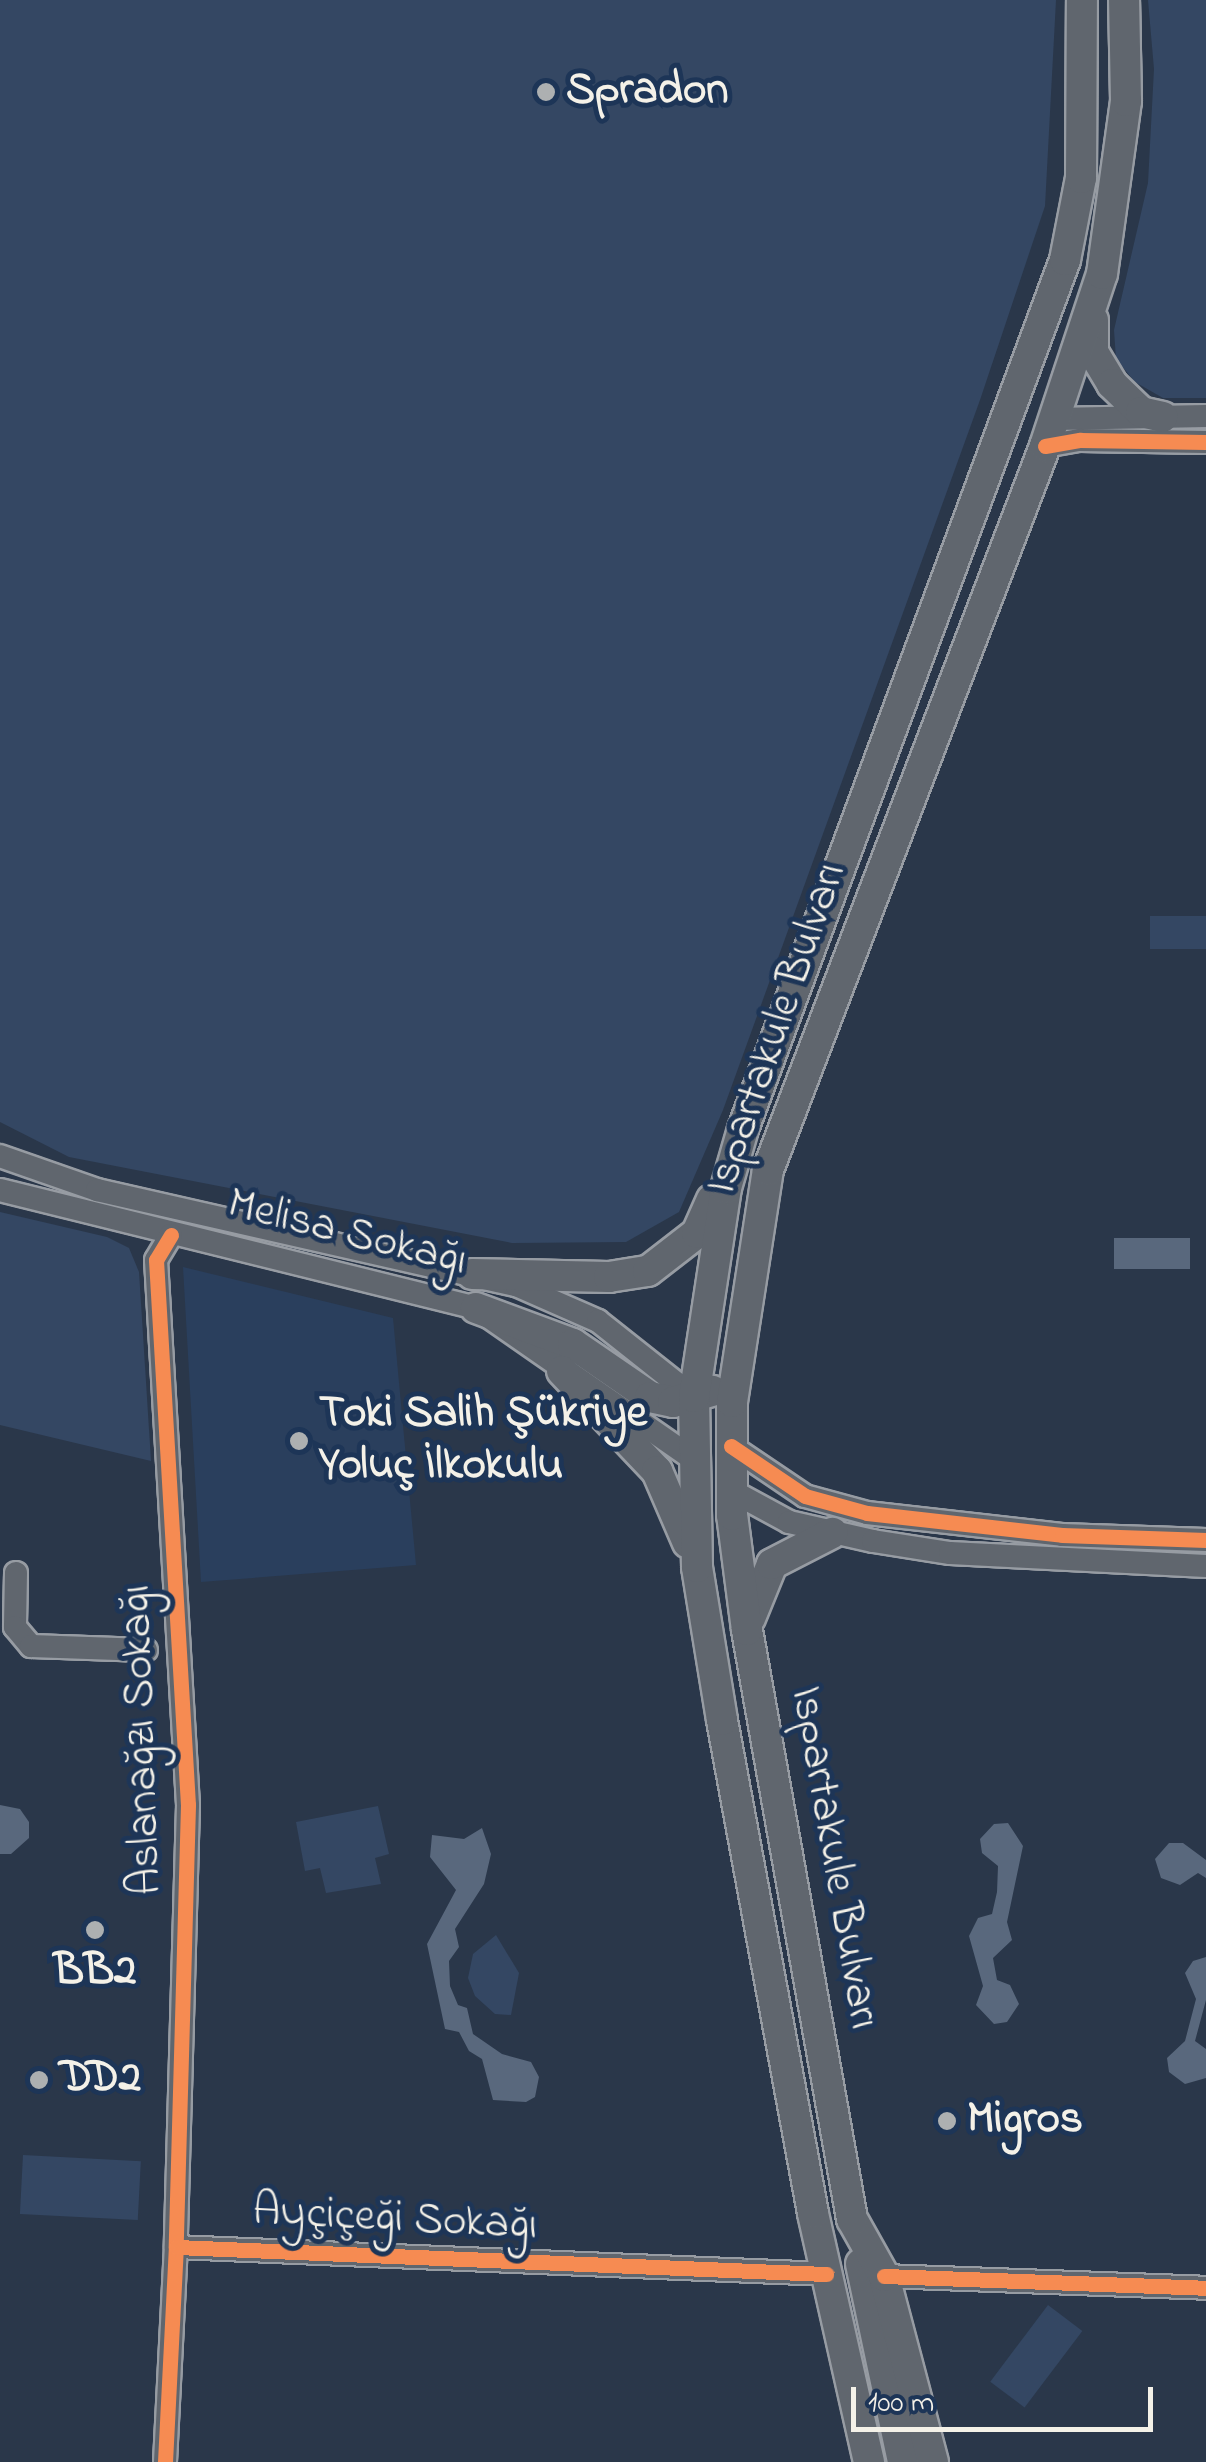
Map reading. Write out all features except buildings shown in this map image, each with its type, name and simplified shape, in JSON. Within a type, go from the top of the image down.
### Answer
[{"type":"main road","name":"Ispartakule Bulvarı","points":[[869,2462],[826,2274],[697,1567],[692,1458],[694,1397],[737,1148],[1002,434],[1078,209],[1082,0]]},
{"type":"main road","name":"Ispartakule Bulvarı","points":[[933,2462],[884,2276],[852,2219],[746,1630],[732,1491],[736,1368],[768,1170],[1102,274],[1122,152],[1124,0]]},
{"type":"main road","points":[[1002,434],[1043,429],[1078,209]]},
{"type":"main road","points":[[1102,274],[1093,352],[1127,401],[1162,417]]},
{"type":"main road","points":[[472,1274],[609,1277],[661,1266],[697,1234],[737,1148]]},
{"type":"main road","points":[[476,1308],[573,1344],[650,1397],[694,1397],[712,1391],[736,1368]]},
{"type":"main road","points":[[562,1371],[657,1471],[697,1567]]},
{"type":"main road","points":[[694,1397],[731,1446]]},
{"type":"main road","points":[[692,1458],[732,1491]]},
{"type":"main road","points":[[746,1630],[760,1579],[772,1564],[832,1533]]},
{"type":"main road","points":[[852,2219],[903,2462]]},
{"type":"street","points":[[1043,429],[1206,416]]},
{"type":"street","points":[[1043,429],[1080,440],[1206,442]]},
{"type":"street","name":"Melisa Sokağı","points":[[1,1158],[97,1190],[516,1284],[598,1320],[694,1397]]},
{"type":"street","name":"Melisa Sokağı","points":[[0,1190],[170,1236],[211,1238],[476,1308],[692,1458]]},
{"type":"street","name":"Aslanağzı Sokağı","points":[[170,1236],[156,1260],[188,1805],[176,2247]]},
{"type":"street","points":[[731,1446],[805,1496],[867,1513],[1062,1535],[1206,1540]]},
{"type":"street","points":[[732,1491],[789,1522],[950,1552],[1206,1566]]},
{"type":"street","points":[[16,1573],[15,1627],[30,1646],[146,1650]]},
{"type":"street","points":[[165,2462],[176,2247]]},
{"type":"street","name":"Ayçiçeği Sokağı","points":[[176,2247],[826,2274]]},
{"type":"street","points":[[884,2276],[1206,2288]]},
{"type":"shaded area","points":[[0,0],[1056,0],[1045,206],[980,400],[723,1110],[679,1212],[626,1242],[512,1243],[69,1157],[0,1122]]},
{"type":"shaded area","points":[[1148,0],[1206,0],[1206,398],[1163,398],[1135,382],[1116,359],[1114,330],[1148,183],[1154,69]]},
{"type":"shaded area","points":[[1150,916],[1206,916],[1206,949],[1150,949]]},
{"type":"shaded area","points":[[0,1212],[107,1237],[129,1248],[139,1272],[151,1461],[0,1425]]},
{"type":"shaded area","points":[[1114,1238],[1190,1238],[1190,1269],[1114,1269]]},
{"type":"shaded area","name":"Toki Salih Şükriye Yoluç İlkokulu","points":[[183,1267],[393,1318],[416,1565],[201,1582]]},
{"type":"shaded area","points":[[0,1805],[20,1809],[29,1822],[29,1838],[11,1854],[0,1854]]},
{"type":"shaded area","points":[[378,1806],[389,1854],[375,1858],[381,1884],[326,1893],[320,1868],[305,1871],[296,1822]]},
{"type":"shaded area","points":[[1008,1823],[1023,1846],[1007,1922],[1012,1940],[993,1958],[997,1980],[1010,1985],[1019,2004],[1007,2022],[994,2024],[976,2005],[983,1986],[969,1936],[978,1918],[992,1914],[997,1892],[998,1866],[982,1853],[980,1839],[994,1824]]},
{"type":"shaded area","points":[[482,1828],[491,1854],[484,1884],[455,1929],[459,1947],[449,1961],[450,1986],[458,2005],[467,2008],[473,2034],[502,2054],[531,2062],[539,2077],[535,2097],[526,2102],[493,2100],[482,2059],[469,2051],[459,2032],[445,2029],[427,1944],[456,1890],[430,1857],[432,1835],[464,1839]]},
{"type":"shaded area","points":[[1169,1843],[1183,1843],[1206,1860],[1206,1878],[1198,1873],[1180,1885],[1161,1878],[1155,1859]]},
{"type":"shaded area","points":[[496,1935],[519,1973],[511,2015],[495,2014],[475,1996],[468,1978],[473,1954]]},
{"type":"shaded area","points":[[1206,1957],[1206,2000],[1195,2041],[1206,2049],[1206,2078],[1185,2084],[1169,2072],[1167,2058],[1185,2041],[1196,1999],[1185,1973],[1193,1961]]},
{"type":"shaded area","points":[[23,2155],[141,2161],[138,2220],[20,2214]]},
{"type":"shaded area","points":[[1048,2305],[1082,2331],[1025,2408],[990,2382]]},
{"type":"cycle path","points":[[1045,446],[1080,440],[1206,442]]},
{"type":"cycle path","points":[[171,1235],[156,1260],[188,1805],[176,2247]]},
{"type":"cycle path","points":[[731,1446],[805,1496],[867,1513],[1062,1535],[1206,1540]]},
{"type":"cycle path","points":[[165,2462],[176,2247],[826,2274]]},
{"type":"cycle path","points":[[884,2276],[1206,2288]]},
{"type":"place","name":"Spradon","points":[[546,92]]},
{"type":"place","name":"Toki Salih Şükriye Yoluç İlkokulu","points":[[299,1441]]},
{"type":"place","name":"BB2","points":[[95,1930]]},
{"type":"place","name":"DD2","points":[[39,2080]]},
{"type":"place","name":"Migros","points":[[947,2121]]}]
